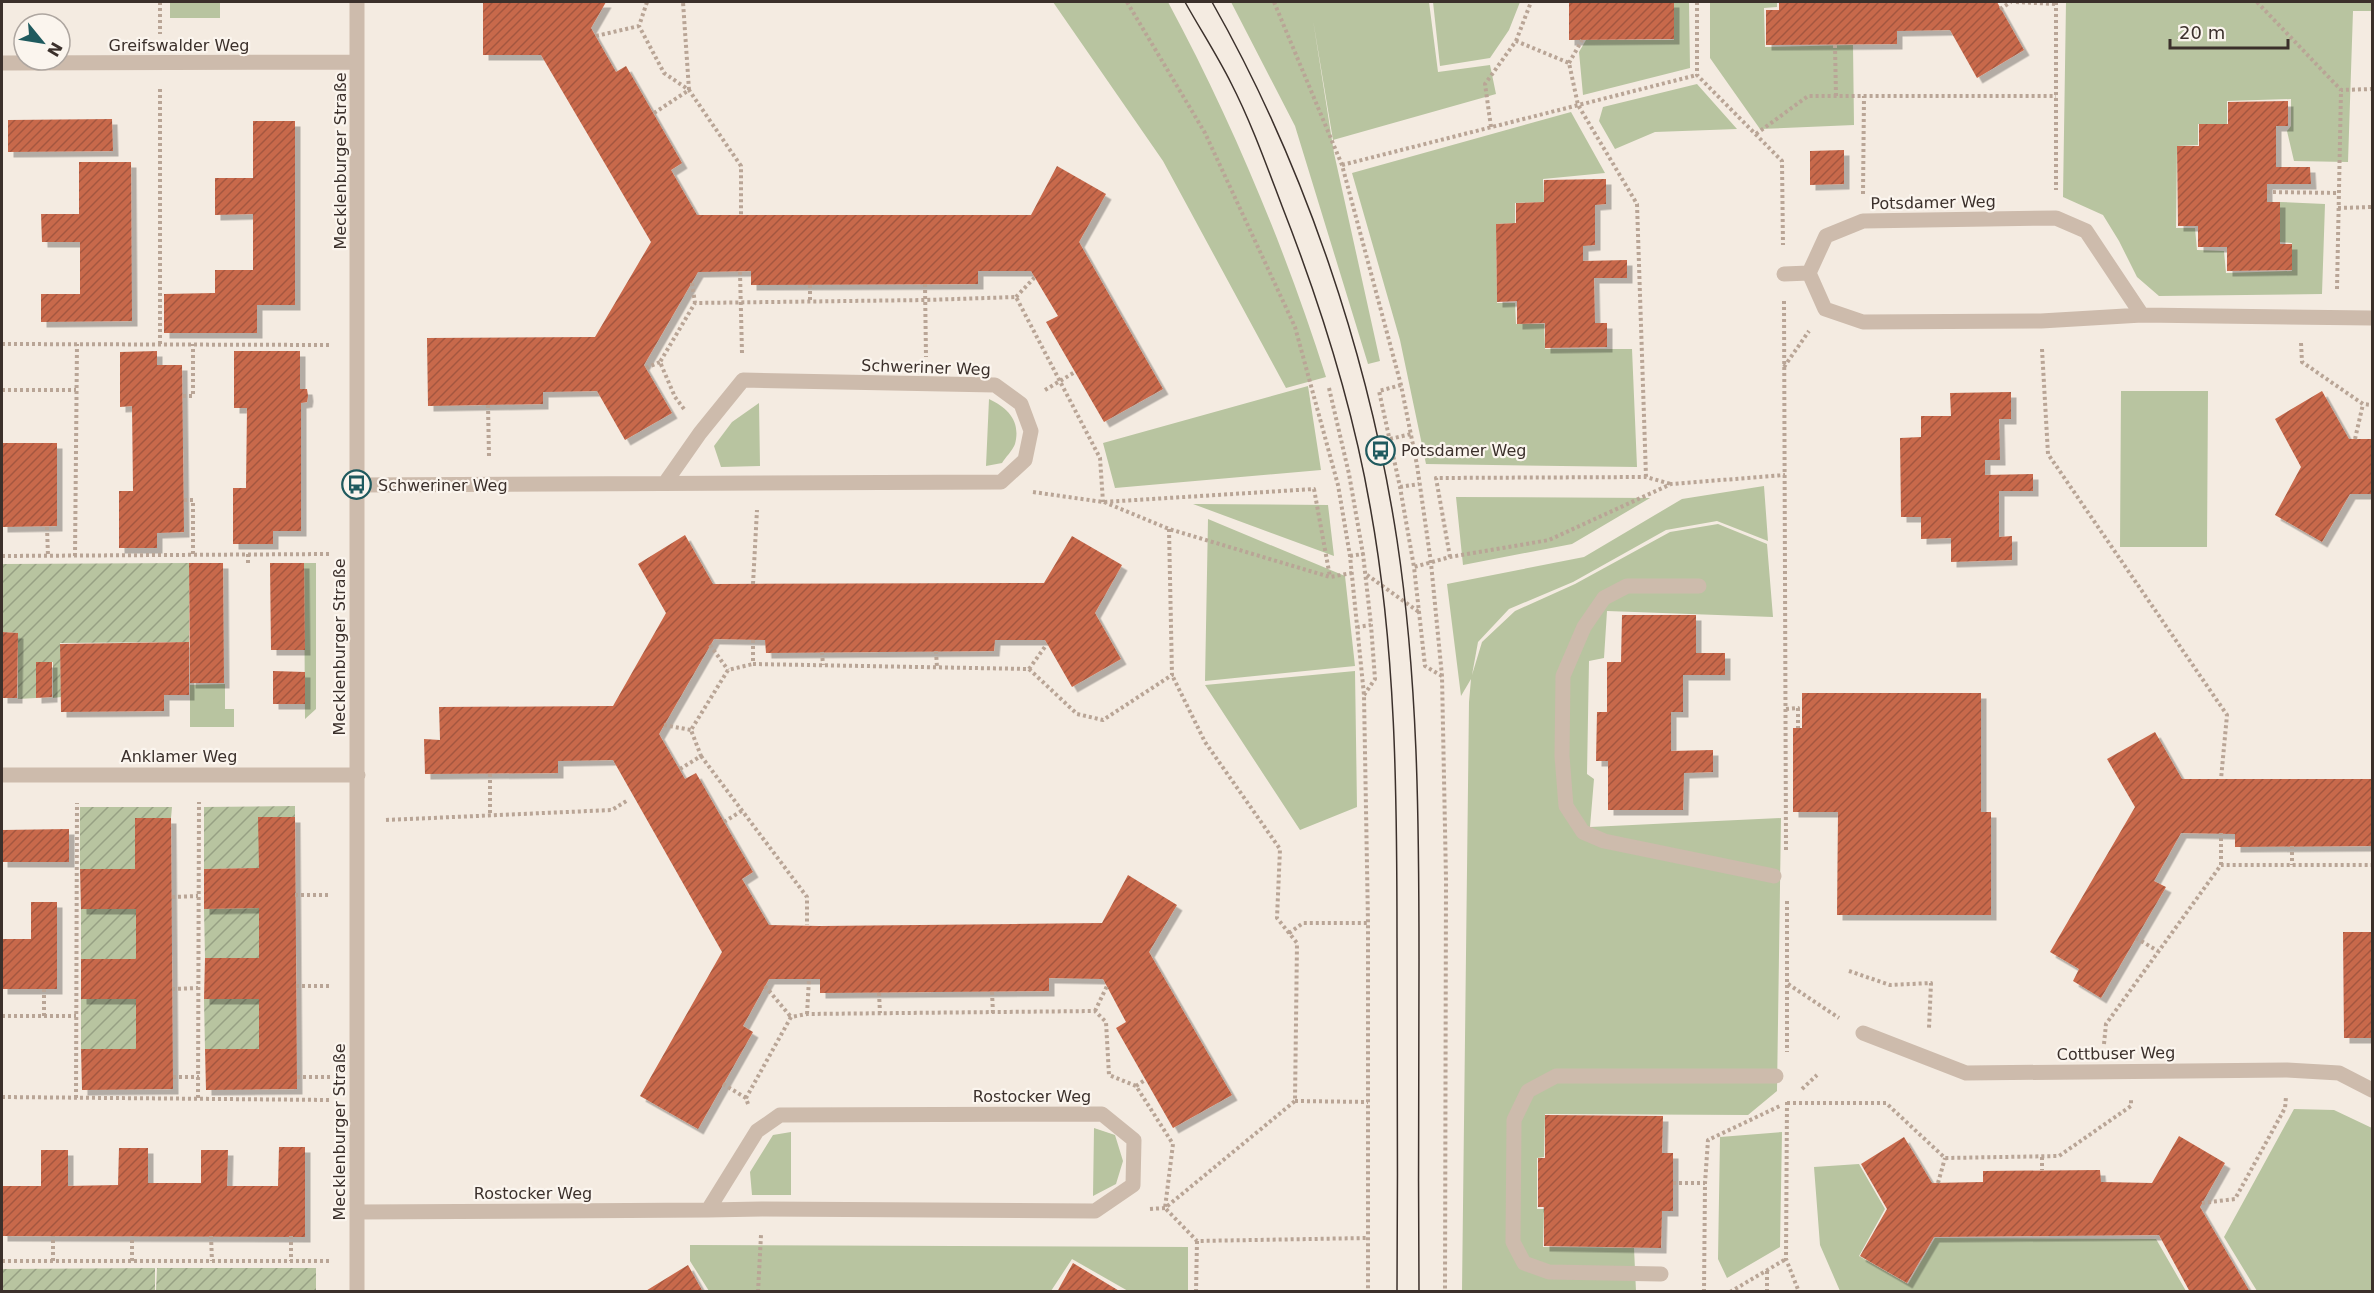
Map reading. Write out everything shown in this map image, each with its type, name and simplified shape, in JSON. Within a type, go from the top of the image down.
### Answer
[{"type":"street","name":"Mecklenburger Straße","points":[[357,2],[357,1292]]},
{"type":"street","name":"Greifswalder Weg","points":[[2,63],[357,62]]},
{"type":"street","name":"Potsdamer Weg","points":[[1809,273],[1826,236],[1863,220],[2056,218],[2086,231],[2142,315]]},
{"type":"street","points":[[1784,274],[1809,273],[1825,309],[1863,322],[2041,321],[2142,315],[2373,318]]},
{"type":"street","points":[[665,483],[700,433],[743,380]]},
{"type":"street","name":"Schweriner Weg","points":[[743,380],[995,385],[1021,404]]},
{"type":"street","points":[[357,485],[1001,482],[1025,460],[1031,431],[1021,404]]},
{"type":"street","points":[[1699,586],[1627,586],[1604,598],[1584,627],[1563,676],[1562,756],[1566,806],[1583,832],[1604,841],[1774,876]]},
{"type":"street","name":"Anklamer Weg","points":[[2,775],[358,775]]},
{"type":"street","name":"Cottbuser Weg","points":[[1863,1033],[1966,1072],[2287,1070],[2339,1073],[2373,1090]]},
{"type":"street","points":[[1661,1274],[1549,1272],[1524,1263],[1513,1242],[1514,1120],[1528,1091],[1556,1076],[1776,1076]]},
{"type":"street","name":"Rostocker Weg","points":[[357,1212],[708,1210],[762,1209],[1095,1211],[1133,1185],[1134,1140],[1102,1114],[780,1114],[757,1131],[708,1210]]},
{"type":"path","points":[[647,2],[639,26],[664,73],[689,90],[741,166],[741,215]]},
{"type":"path","points":[[683,2],[689,90]]},
{"type":"path","points":[[1127,2],[1205,133],[1295,327],[1338,485],[1350,556],[1364,695],[1368,924],[1368,1292]]},
{"type":"path","points":[[1274,2],[1342,165],[1401,385],[1431,563],[1442,676],[1446,879],[1445,1292]]},
{"type":"path","points":[[1491,127],[1485,84],[1516,41],[1531,2]]},
{"type":"path","points":[[1697,2],[1697,75],[1782,161],[1786,861]]},
{"type":"path","points":[[2000,9],[2011,2]]},
{"type":"path","points":[[2016,2],[2056,3],[2056,218]]},
{"type":"path","points":[[2257,2],[2341,90],[2336,318]]},
{"type":"path","points":[[596,36],[639,26]]},
{"type":"path","points":[[1582,40],[1569,63],[1578,105],[1637,204],[1646,477]]},
{"type":"path","points":[[1516,41],[1569,63]]},
{"type":"path","points":[[1835,45],[1836,96]]},
{"type":"path","points":[[160,63],[160,344]]},
{"type":"path","points":[[1342,165],[1697,75]]},
{"type":"path","points":[[2341,90],[2373,89]]},
{"type":"path","points":[[654,113],[689,90]]},
{"type":"path","points":[[1755,134],[1808,96],[2056,96]]},
{"type":"path","points":[[1863,220],[1864,96]]},
{"type":"path","points":[[2267,192],[2339,193]]},
{"type":"path","points":[[2338,208],[2373,207]]},
{"type":"path","points":[[740,272],[743,380]]},
{"type":"path","points":[[695,303],[1016,297],[1035,277]]},
{"type":"path","points":[[646,368],[660,362],[695,303],[692,283]]},
{"type":"path","points":[[925,284],[927,385]]},
{"type":"path","points":[[810,285],[810,302]]},
{"type":"path","points":[[1016,297],[1100,458],[1102,502]]},
{"type":"path","points":[[1784,368],[1825,309]]},
{"type":"path","points":[[2300,318],[2302,362],[2363,404],[2373,405]]},
{"type":"path","points":[[2041,321],[2048,454],[2227,715],[2221,779]]},
{"type":"path","points":[[2,344],[358,345]]},
{"type":"path","points":[[75,556],[76,344]]},
{"type":"path","points":[[183,396],[193,396],[193,344]]},
{"type":"path","points":[[660,362],[675,397],[700,433]]},
{"type":"path","points":[[1021,404],[1075,372]]},
{"type":"path","points":[[1401,385],[1379,391],[1400,487],[1414,567],[1425,666],[1442,676]]},
{"type":"path","points":[[1329,388],[1349,474],[1366,575],[1375,679],[1364,695]]},
{"type":"path","points":[[2,390],[76,390]]},
{"type":"path","points":[[2355,439],[2363,404]]},
{"type":"path","points":[[488,405],[489,484]]},
{"type":"path","points":[[1390,439],[1411,434]]},
{"type":"path","points":[[1414,567],[1450,557],[1549,540],[1671,484],[1785,475]]},
{"type":"path","points":[[1450,557],[1436,478],[1646,477],[1671,484]]},
{"type":"path","points":[[753,584],[759,482]]},
{"type":"path","points":[[1001,482],[1036,493],[1102,502],[1314,489],[1330,577]]},
{"type":"path","points":[[1400,487],[1419,484]]},
{"type":"path","points":[[184,500],[193,500],[193,555]]},
{"type":"path","points":[[1102,502],[1169,529],[1330,577],[1352,573]]},
{"type":"path","points":[[47,526],[48,556]]},
{"type":"path","points":[[1169,529],[1172,675],[1205,742],[1280,849],[1277,918],[1297,944],[1295,1101]]},
{"type":"path","points":[[248,554],[248,563]]},
{"type":"path","points":[[2,556],[357,554]]},
{"type":"path","points":[[1350,556],[1363,554]]},
{"type":"path","points":[[1366,575],[1420,612]]},
{"type":"path","points":[[1358,627],[1371,626]]},
{"type":"path","points":[[753,640],[753,664]]},
{"type":"path","points":[[1029,669],[1047,644]]},
{"type":"path","points":[[710,645],[728,670]]},
{"type":"path","points":[[936,651],[937,668]]},
{"type":"path","points":[[822,652],[823,665]]},
{"type":"path","points":[[691,730],[728,670],[753,664],[1029,669],[1077,714],[1103,720],[1172,675]]},
{"type":"path","points":[[1786,709],[1798,708],[1798,728]]},
{"type":"path","points":[[664,725],[691,730]]},
{"type":"path","points":[[691,730],[701,756],[807,897],[807,925]]},
{"type":"path","points":[[680,770],[701,756]]},
{"type":"path","points":[[198,1098],[199,774]]},
{"type":"path","points":[[490,774],[490,816]]},
{"type":"path","points":[[76,1098],[77,775]]},
{"type":"path","points":[[380,820],[612,810],[628,800]]},
{"type":"path","points":[[724,822],[743,810]]},
{"type":"path","points":[[2102,1071],[2106,1024],[2221,865],[2221,833]]},
{"type":"path","points":[[2292,846],[2292,865]]},
{"type":"path","points":[[2221,865],[2373,865]]},
{"type":"path","points":[[1787,892],[1787,1053]]},
{"type":"path","points":[[172,897],[198,896]]},
{"type":"path","points":[[1289,933],[1303,923],[1368,924]]},
{"type":"path","points":[[2136,938],[2158,951]]},
{"type":"path","points":[[1848,971],[1890,985],[1931,983],[1928,1058]]},
{"type":"path","points":[[807,1014],[809,979]]},
{"type":"path","points":[[1787,983],[1863,1033]]},
{"type":"path","points":[[765,986],[791,1017]]},
{"type":"path","points":[[1095,1011],[1107,986]]},
{"type":"path","points":[[172,989],[198,988]]},
{"type":"path","points":[[44,989],[44,1016]]},
{"type":"path","points":[[992,992],[993,1013]]},
{"type":"path","points":[[879,993],[880,1013]]},
{"type":"path","points":[[791,1017],[807,1014],[1095,1011],[1106,1023],[1109,1075],[1136,1086],[1173,1144],[1165,1208]]},
{"type":"path","points":[[2,1016],[76,1016]]},
{"type":"path","points":[[746,1098],[791,1017]]},
{"type":"path","points":[[2202,1203],[2235,1198],[2285,1108],[2287,1070]]},
{"type":"path","points":[[1704,1292],[1708,1140],[1787,1103],[1886,1103],[1945,1158],[2059,1156],[2131,1106],[2132,1071]]},
{"type":"path","points":[[173,1077],[199,1077]]},
{"type":"path","points":[[1136,1086],[1145,1080]]},
{"type":"path","points":[[723,1084],[746,1098],[757,1131]]},
{"type":"path","points":[[1787,1094],[1786,1259],[1799,1292]]},
{"type":"path","points":[[2,1097],[358,1100]]},
{"type":"path","points":[[1144,1210],[1165,1208],[1295,1101],[1368,1102]]},
{"type":"path","points":[[2042,1157],[2042,1170]]},
{"type":"path","points":[[1938,1183],[1945,1158]]},
{"type":"path","points":[[1673,1183],[1706,1183]]},
{"type":"path","points":[[1165,1208],[1197,1240],[1368,1238]]},
{"type":"path","points":[[758,1292],[762,1209]]},
{"type":"path","points":[[53,1236],[53,1261]]},
{"type":"path","points":[[132,1236],[132,1261]]},
{"type":"path","points":[[211,1236],[212,1261]]},
{"type":"path","points":[[291,1236],[291,1261]]},
{"type":"path","points":[[1196,1292],[1197,1240]]},
{"type":"path","points":[[1730,1292],[1786,1259]]},
{"type":"path","points":[[2,1261],[357,1261]]},
{"type":"path","points":[[1767,1270],[1767,1292]]},
{"type":"green space","points":[[170,2],[220,3],[220,18],[170,18]]},
{"type":"green space","points":[[1053,2],[1168,2],[1214,93],[1256,186],[1293,281],[1326,377],[1286,388],[1163,161]]},
{"type":"green space","points":[[1231,2],[1429,2],[1438,72],[1490,65],[1496,94],[1333,140],[1313,20],[1334,153],[1380,361],[1368,364],[1295,126]]},
{"type":"green space","points":[[1433,2],[1520,2],[1509,30],[1490,58],[1440,66]]},
{"type":"green space","points":[[1674,2],[1689,2],[1690,68],[1583,95],[1579,52],[1586,40],[1674,40]]},
{"type":"green space","points":[[1710,2],[1777,2],[1777,7],[1764,8],[1765,47],[1853,45],[1854,125],[1760,129],[1710,58]]},
{"type":"green space","points":[[2066,2],[2372,2],[2372,11],[2353,11],[2348,162],[2294,161],[2287,131],[2291,126],[2291,99],[2227,101],[2227,124],[2198,124],[2198,145],[2177,146],[2176,228],[2195,228],[2197,250],[2224,251],[2226,273],[2292,271],[2292,243],[2280,242],[2280,202],[2325,204],[2322,294],[2159,296],[2137,277],[2103,215],[2063,197]]},
{"type":"green space","points":[[1697,84],[1737,129],[1655,132],[1615,149],[1599,121],[1603,107]]},
{"type":"green space","points":[[1571,112],[1605,173],[1543,179],[1544,202],[1515,203],[1515,223],[1496,224],[1497,303],[1515,303],[1516,324],[1544,324],[1545,349],[1632,349],[1637,467],[1426,464],[1400,340],[1352,173]]},
{"type":"green space","points":[[1308,386],[1321,470],[1115,488],[1103,443]]},
{"type":"green space","points":[[2121,391],[2208,391],[2207,547],[2120,547]]},
{"type":"green space","points":[[989,399],[1011,416],[1016,436],[1014,446],[1002,463],[986,466]]},
{"type":"green space","points":[[759,403],[760,466],[721,467],[714,446],[732,422]]},
{"type":"green space","points":[[1764,486],[1768,541],[1717,521],[1666,530],[1573,582],[1509,609],[1478,642],[1472,675],[1482,642],[1515,611],[1575,584],[1670,532],[1718,524],[1767,544],[1773,617],[1607,611],[1604,658],[1589,661],[1587,774],[1594,779],[1590,827],[1781,818],[1777,1091],[1748,1115],[1545,1114],[1544,1157],[1537,1158],[1537,1209],[1544,1209],[1543,1247],[1634,1248],[1636,1291],[1462,1291],[1471,679],[1461,696],[1447,584],[1584,557],[1682,499]]},
{"type":"green space","points":[[1456,497],[1650,498],[1572,544],[1463,565]]},
{"type":"green space","points":[[1193,504],[1328,505],[1334,556]]},
{"type":"green space","points":[[1208,519],[1345,576],[1355,666],[1205,681]]},
{"type":"green space","points":[[189,563],[189,642],[60,643],[61,697],[53,698],[53,662],[36,662],[36,698],[18,699],[18,633],[2,632],[2,564]]},
{"type":"green space","points":[[304,563],[316,563],[316,709],[305,719]]},
{"type":"green space","points":[[1355,671],[1357,807],[1300,830],[1205,685]]},
{"type":"green space","points":[[225,684],[225,709],[234,709],[234,727],[190,727],[190,685]]},
{"type":"green space","points":[[295,806],[295,817],[259,818],[259,868],[204,869],[204,807]]},
{"type":"green space","points":[[80,807],[172,807],[171,818],[135,818],[135,869],[80,869]]},
{"type":"green space","points":[[259,908],[259,958],[205,958],[204,909]]},
{"type":"green space","points":[[81,909],[136,909],[136,959],[81,959]]},
{"type":"green space","points":[[81,999],[136,999],[136,1049],[81,1049]]},
{"type":"green space","points":[[204,999],[259,999],[259,1049],[205,1049]]},
{"type":"green space","points":[[2294,1109],[2334,1110],[2372,1128],[2372,1291],[2257,1291],[2224,1237]]},
{"type":"green space","points":[[1094,1128],[1115,1135],[1123,1161],[1116,1184],[1093,1196]]},
{"type":"green space","points":[[791,1132],[791,1195],[752,1195],[750,1172],[773,1135]]},
{"type":"green space","points":[[1782,1132],[1780,1247],[1727,1278],[1718,1259],[1720,1137]]},
{"type":"green space","points":[[1859,1164],[1885,1209],[1859,1256],[1908,1284],[1935,1238],[2156,1239],[2186,1291],[1840,1291],[1820,1245],[1814,1167]]},
{"type":"green space","points":[[690,1245],[1188,1247],[1188,1291],[1128,1291],[1072,1259],[1051,1291],[709,1291],[690,1261]]},
{"type":"green space","points":[[155,1268],[155,1291],[2,1291],[2,1269]]},
{"type":"green space","points":[[157,1268],[316,1268],[316,1291],[156,1291]]},
{"type":"building","points":[[483,2],[606,2],[591,28],[616,72],[626,66],[682,163],[671,170],[697,215],[1031,215],[1057,166],[1106,194],[1079,242],[1163,389],[1104,422],[1046,322],[1058,316],[1031,271],[978,271],[978,284],[751,285],[751,271],[698,272],[644,365],[672,413],[625,440],[597,391],[543,392],[543,404],[428,406],[427,338],[595,337],[651,242],[541,55],[483,55]]},
{"type":"building","points":[[1569,2],[1674,2],[1674,39],[1569,40]]},
{"type":"building","points":[[1779,2],[1997,2],[2024,50],[1977,78],[1950,30],[1897,31],[1897,44],[1766,45],[1766,10],[1779,10]]},
{"type":"building","points":[[2288,101],[2288,126],[2276,126],[2276,167],[2310,167],[2311,184],[2267,184],[2267,202],[2280,202],[2280,244],[2292,244],[2292,270],[2227,271],[2227,247],[2198,247],[2198,226],[2178,226],[2177,146],[2199,146],[2199,124],[2228,124],[2228,102]]},
{"type":"building","points":[[112,119],[113,151],[8,152],[8,120]]},
{"type":"building","points":[[253,121],[295,121],[295,305],[257,305],[257,333],[164,333],[164,294],[215,293],[215,270],[253,270],[253,214],[215,215],[215,178],[253,178]]},
{"type":"building","points":[[1844,150],[1844,184],[1810,185],[1810,151]]},
{"type":"building","points":[[79,162],[131,162],[132,321],[41,322],[41,294],[80,294],[80,242],[42,242],[41,214],[79,214]]},
{"type":"building","points":[[1606,179],[1606,204],[1595,205],[1595,245],[1583,246],[1583,261],[1627,260],[1627,278],[1594,278],[1595,323],[1607,323],[1607,347],[1545,348],[1545,323],[1517,324],[1517,301],[1497,302],[1496,224],[1516,223],[1516,203],[1544,202],[1544,180]]},
{"type":"building","points":[[157,351],[157,365],[182,365],[184,532],[157,533],[157,548],[119,548],[119,491],[133,491],[132,406],[120,407],[120,352]]},
{"type":"building","points":[[234,351],[300,351],[300,389],[307,389],[308,396],[307,402],[301,403],[301,531],[273,531],[273,544],[233,544],[233,488],[246,488],[247,408],[234,408]]},
{"type":"building","points":[[2322,391],[2349,439],[2372,439],[2372,494],[2350,494],[2322,542],[2275,515],[2301,467],[2275,419]]},
{"type":"building","points":[[2011,392],[2011,419],[1999,419],[2000,460],[1985,460],[1985,475],[2033,474],[2033,491],[1999,491],[1999,537],[2012,536],[2012,560],[1951,562],[1951,538],[1921,539],[1921,517],[1901,517],[1900,438],[1921,437],[1921,416],[1951,416],[1950,393]]},
{"type":"building","points":[[2,443],[57,443],[57,526],[2,527]]},
{"type":"building","points":[[685,535],[713,584],[1044,583],[1072,536],[1122,565],[1095,613],[1121,659],[1072,687],[1045,640],[995,640],[994,651],[766,653],[765,640],[714,639],[659,734],[685,779],[696,773],[753,872],[742,879],[769,925],[1102,923],[1128,875],[1177,905],[1149,952],[1232,1095],[1173,1128],[1116,1028],[1126,1022],[1103,979],[1049,978],[1049,991],[820,993],[820,979],[769,979],[743,1026],[753,1032],[698,1129],[640,1096],[722,952],[613,760],[558,761],[558,773],[425,774],[424,739],[440,740],[439,707],[613,706],[666,613],[638,564]]},
{"type":"building","points":[[189,563],[223,563],[224,683],[190,683]]},
{"type":"building","points":[[270,563],[304,563],[305,650],[271,650]]},
{"type":"building","points":[[1622,615],[1696,615],[1696,653],[1725,653],[1725,675],[1683,675],[1683,712],[1671,712],[1671,751],[1713,750],[1713,772],[1684,773],[1683,810],[1608,810],[1608,761],[1596,761],[1597,712],[1607,712],[1607,662],[1621,662]]},
{"type":"building","points":[[2,632],[18,633],[17,698],[2,698]]},
{"type":"building","points":[[189,642],[189,695],[164,695],[164,711],[61,712],[60,644]]},
{"type":"building","points":[[36,662],[52,662],[52,697],[36,698]]},
{"type":"building","points":[[273,671],[305,672],[305,704],[273,704]]},
{"type":"building","points":[[1802,693],[1981,693],[1981,812],[1991,812],[1991,915],[1837,915],[1838,812],[1793,812],[1793,728],[1802,728]]},
{"type":"building","points":[[2155,732],[2182,779],[2372,779],[2372,846],[2235,847],[2235,834],[2181,833],[2154,881],[2166,887],[2101,998],[2073,981],[2079,969],[2050,952],[2135,807],[2107,759]]},
{"type":"building","points":[[258,817],[295,817],[297,1089],[206,1090],[205,1049],[259,1049],[259,999],[204,999],[205,958],[259,958],[259,908],[204,909],[204,869],[259,868]]},
{"type":"building","points":[[135,818],[171,818],[173,1089],[82,1090],[81,1049],[136,1049],[136,999],[81,999],[81,959],[136,959],[136,909],[81,909],[80,869],[135,869]]},
{"type":"building","points":[[69,829],[69,862],[2,862],[2,830]]},
{"type":"building","points":[[31,902],[57,902],[57,989],[2,989],[2,939],[31,939]]},
{"type":"building","points":[[2343,932],[2372,932],[2372,1038],[2344,1038]]},
{"type":"building","points":[[1545,1115],[1663,1116],[1662,1153],[1673,1153],[1673,1211],[1662,1211],[1661,1248],[1544,1246],[1544,1207],[1538,1207],[1538,1158],[1545,1158]]},
{"type":"building","points":[[2179,1136],[2225,1163],[2200,1207],[2250,1292],[2190,1292],[2159,1235],[1934,1237],[1907,1283],[1860,1256],[1887,1209],[1861,1164],[1904,1137],[1932,1183],[1983,1182],[1983,1171],[2100,1170],[2101,1182],[2152,1183]]},
{"type":"building","points":[[279,1147],[305,1147],[305,1237],[2,1236],[2,1186],[41,1186],[41,1150],[68,1150],[68,1186],[118,1185],[119,1148],[148,1148],[148,1183],[201,1183],[201,1150],[228,1150],[227,1186],[278,1186]]},
{"type":"building","points":[[1073,1263],[1121,1292],[1057,1292]]},
{"type":"building","points":[[688,1265],[703,1292],[644,1292]]},
{"type":"tram line","points":[[1185,2],[1220,62],[1258,143],[1322,316],[1354,429],[1379,559],[1390,667],[1395,775],[1397,1292]]},
{"type":"tram line","points":[[1212,2],[1276,129],[1304,195],[1328,263],[1369,401],[1385,471],[1397,540],[1409,644],[1418,802],[1419,1292]]},
{"type":"place","name":"Potsdamer Weg","points":[[1380,450]]},
{"type":"place","name":"Schweriner Weg","points":[[357,485]]}]
